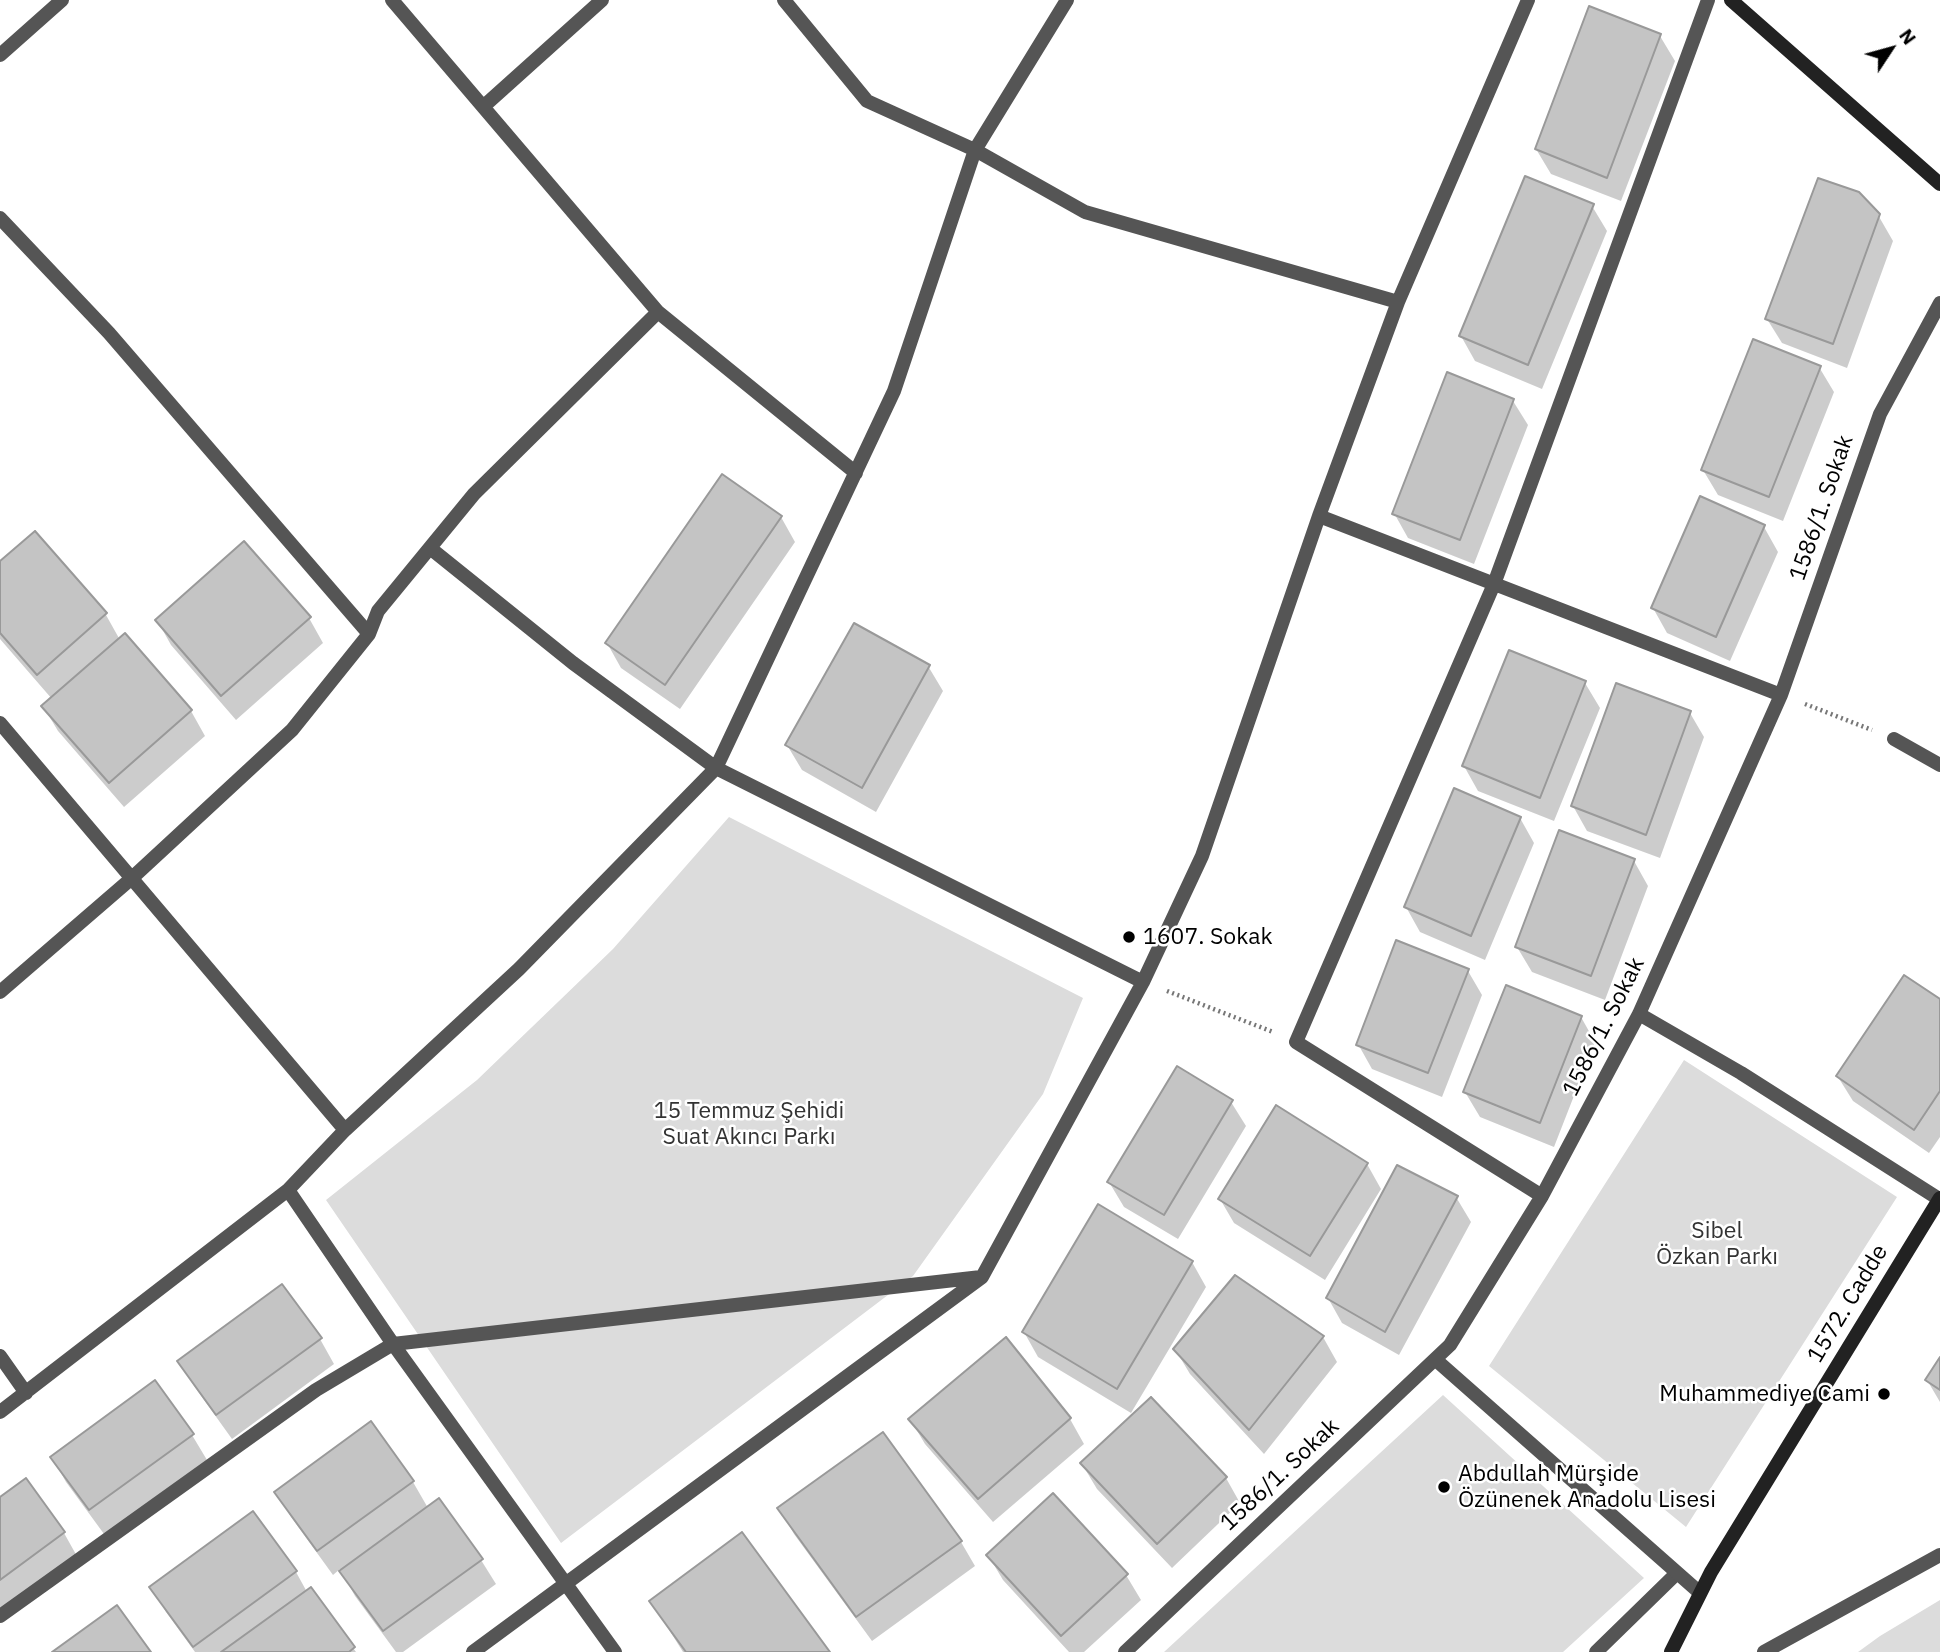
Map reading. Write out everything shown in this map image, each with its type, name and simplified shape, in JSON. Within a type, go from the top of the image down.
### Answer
[{"type":"main road","points":[[1731,0],[1940,184]]},
{"type":"main road","name":"1572. Cadde","points":[[1671,1652],[1699,1592],[1940,1198]]},
{"type":"street","points":[[0,55],[62,0]]},
{"type":"street","points":[[392,0],[658,312],[856,473]]},
{"type":"street","points":[[484,106],[602,0]]},
{"type":"street","points":[[784,0],[867,101],[975,150],[1085,212],[1398,302]]},
{"type":"street","points":[[0,1412],[288,1190],[345,1130],[519,969],[716,768],[894,391],[975,150],[1067,0]]},
{"type":"street","points":[[473,1652],[982,1277],[1143,982],[1202,856],[1319,516],[1398,302],[1528,0]]},
{"type":"street","points":[[1542,1196],[1296,1041],[1494,584],[1708,0]]},
{"type":"street","points":[[0,218],[109,333],[369,634]]},
{"type":"street","name":"1586/1. Sokak","points":[[1125,1652],[1450,1345],[1542,1196],[1639,1014],[1781,695],[1880,414],[1940,303]]},
{"type":"street","points":[[0,992],[132,878],[292,730],[369,634],[379,611],[474,494],[658,312]]},
{"type":"street","points":[[1319,516],[1781,695]]},
{"type":"street","points":[[430,548],[573,663],[716,768],[1143,982]]},
{"type":"street","points":[[0,723],[345,1130]]},
{"type":"street","points":[[1894,739],[1940,765]]},
{"type":"street","points":[[1639,1014],[1741,1073],[1940,1198]]},
{"type":"street","points":[[288,1190],[393,1344],[615,1652]]},
{"type":"street","points":[[0,1616],[316,1390],[393,1344],[982,1277]]},
{"type":"street","points":[[0,1356],[26,1393]]},
{"type":"street","points":[[1436,1360],[1699,1592]]},
{"type":"street","points":[[1764,1652],[1940,1555]]},
{"type":"street","points":[[1596,1652],[1676,1574]]},
{"type":"path","points":[[1781,695],[1894,739]]},
{"type":"path","points":[[1143,982],[1296,1041]]},
{"type":"green space","name":"15 Temmuz Şehidi Suat Akıncı Parkı","points":[[729,817],[1083,998],[1043,1094],[913,1276],[561,1543],[326,1200],[477,1080],[613,949]]},
{"type":"green space","name":"Sibel Özkan Parkı","points":[[1684,1060],[1897,1197],[1686,1527],[1489,1366]]},
{"type":"green space","name":"Abdullah Mürşide Özünenek Anadolu Lisesi","points":[[1443,1395],[1644,1578],[1563,1652],[1164,1652]]},
{"type":"green space","points":[[1940,1600],[1940,1652],[1858,1652],[1880,1636]]},
{"type":"building","points":[[1589,6],[1661,34],[1607,178],[1535,149]]},
{"type":"building","points":[[1525,176],[1594,204],[1528,365],[1459,336]]},
{"type":"building","points":[[1818,178],[1859,192],[1880,214],[1833,344],[1765,319]]},
{"type":"building","points":[[1753,339],[1821,366],[1769,497],[1701,470]]},
{"type":"building","points":[[1447,372],[1514,399],[1460,540],[1392,514]]},
{"type":"building","points":[[722,474],[782,516],[665,685],[605,643]]},
{"type":"building","points":[[1700,496],[1765,525],[1716,637],[1651,608]]},
{"type":"building","points":[[35,531],[107,613],[37,675],[0,633],[0,561]]},
{"type":"building","points":[[244,541],[311,617],[221,696],[155,620]]},
{"type":"building","points":[[854,623],[930,665],[862,788],[785,745]]},
{"type":"building","points":[[125,633],[192,710],[109,783],[41,706]]},
{"type":"building","points":[[1509,650],[1586,681],[1540,798],[1462,766]]},
{"type":"building","points":[[1616,683],[1691,711],[1646,835],[1571,806]]},
{"type":"building","points":[[1454,788],[1521,817],[1471,936],[1404,907]]},
{"type":"building","points":[[1559,830],[1635,859],[1591,976],[1515,947]]},
{"type":"building","points":[[1396,940],[1469,969],[1428,1073],[1356,1045]]},
{"type":"building","points":[[1904,975],[1940,999],[1940,1091],[1914,1130],[1836,1076]]},
{"type":"building","points":[[1506,985],[1582,1016],[1540,1123],[1463,1092]]},
{"type":"building","points":[[1177,1066],[1233,1100],[1164,1215],[1107,1182]]},
{"type":"building","points":[[1276,1105],[1368,1163],[1310,1256],[1218,1199]]},
{"type":"building","points":[[1397,1165],[1458,1196],[1385,1332],[1326,1298]]},
{"type":"building","points":[[1098,1204],[1193,1261],[1117,1389],[1022,1332]]},
{"type":"building","points":[[1235,1275],[1324,1336],[1249,1430],[1173,1349]]},
{"type":"building","points":[[282,1284],[322,1338],[216,1415],[177,1361]]},
{"type":"building","points":[[1006,1337],[1071,1418],[978,1499],[908,1419]]},
{"type":"building","points":[[1940,1357],[1940,1390],[1925,1380]]},
{"type":"building","points":[[155,1380],[194,1434],[89,1510],[50,1457]]},
{"type":"building","points":[[1151,1397],[1227,1477],[1157,1544],[1080,1463]]},
{"type":"building","points":[[371,1421],[414,1481],[317,1551],[274,1492]]},
{"type":"building","points":[[883,1432],[962,1541],[856,1617],[777,1508]]},
{"type":"building","points":[[26,1478],[65,1532],[0,1580],[0,1497]]},
{"type":"building","points":[[1053,1493],[1128,1574],[1061,1636],[986,1555]]},
{"type":"building","points":[[439,1498],[483,1559],[383,1631],[339,1571]]},
{"type":"building","points":[[253,1511],[297,1571],[193,1647],[149,1587]]},
{"type":"building","points":[[742,1532],[830,1652],[686,1652],[649,1601]]},
{"type":"building","points":[[311,1587],[355,1647],[349,1652],[221,1652]]},
{"type":"building","points":[[117,1605],[151,1652],[52,1652]]},
{"type":"place","name":"1607. Sokak","points":[[1129,937]]},
{"type":"place","name":"Muhammediye Cami","points":[[1884,1394]]},
{"type":"place","name":"Abdullah Mürşide Özünenek Anadolu Lisesi","points":[[1444,1487]]}]
